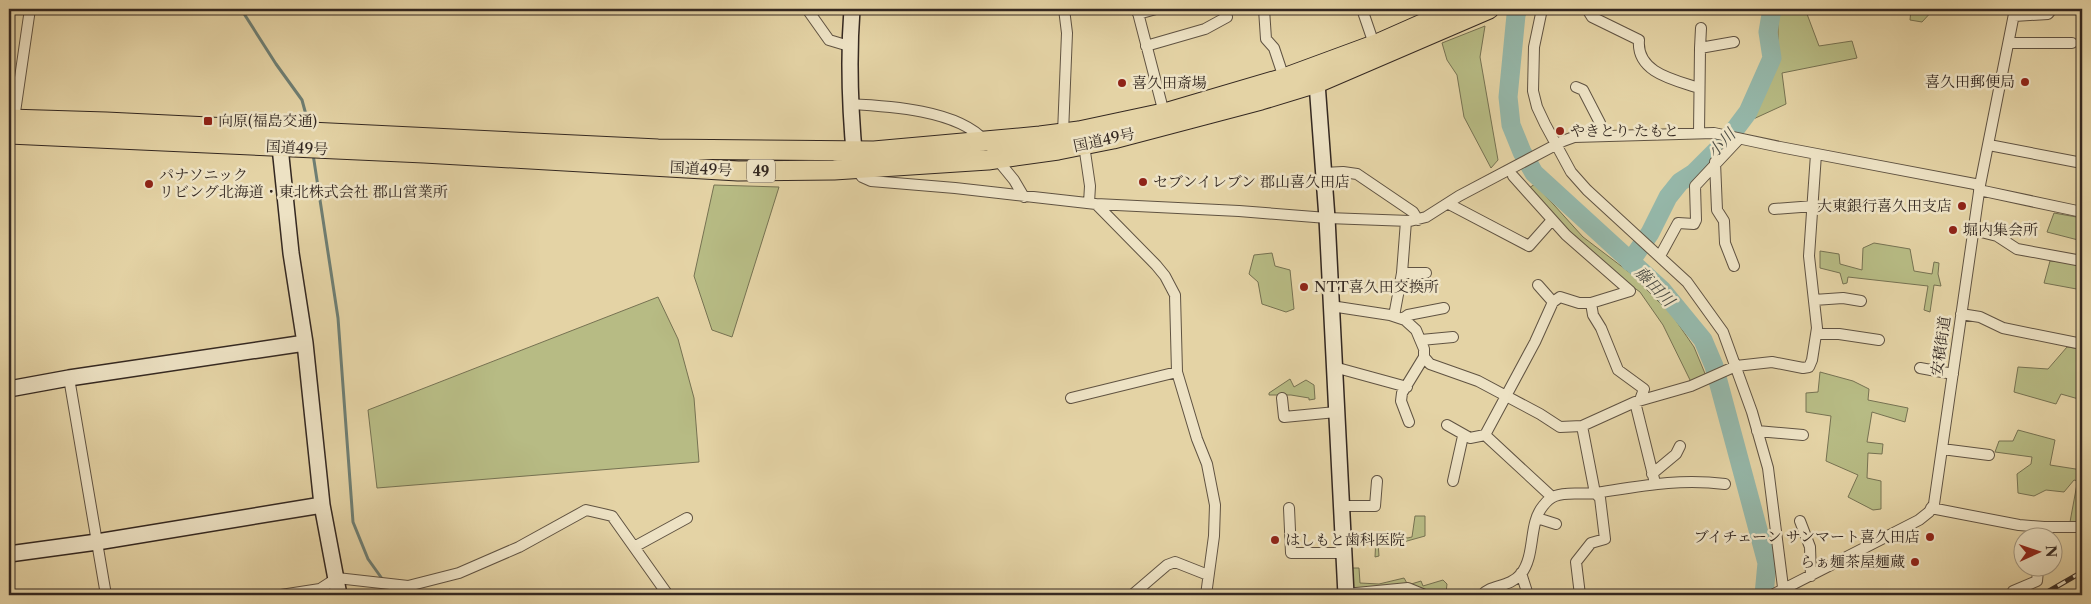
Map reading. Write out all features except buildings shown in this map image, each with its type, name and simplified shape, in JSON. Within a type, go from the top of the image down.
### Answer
[{"type":"highway","name":"国道49号","points":[[10,124],[658,149],[855,160],[996,158],[1084,145],[1284,78],[1315,75],[1374,44],[1456,9]]},
{"type":"highway","name":"国道49号","points":[[10,124],[280,147],[738,171],[855,160],[985,141],[1063,133],[1165,119],[1315,75],[1489,9]]},
{"type":"street","points":[[10,124],[30,9]]},
{"type":"street","points":[[807,9],[829,40],[849,46]]},
{"type":"street","points":[[852,9],[849,46],[849,104],[855,160],[862,177],[871,181],[955,188],[1092,204],[1406,221],[1418,220],[1449,204],[1459,196],[1511,174],[1558,144],[1574,137],[1699,133],[1732,137],[1816,154],[1980,188],[2082,212]]},
{"type":"street","points":[[1063,133],[1067,33],[1064,9]]},
{"type":"street","points":[[1156,9],[1138,11],[1146,46],[1158,83],[1165,119]]},
{"type":"street","points":[[1264,9],[1266,39],[1274,48],[1284,78]]},
{"type":"street","points":[[1362,9],[1374,44]]},
{"type":"street","points":[[1542,9],[1535,40],[1533,91],[1537,107],[1571,172],[1587,190],[1687,282],[1723,332],[1736,366],[1768,468],[1784,593]]},
{"type":"street","points":[[1587,9],[1592,17],[1639,40],[1641,54],[1651,69],[1671,79],[1700,88]]},
{"type":"street","points":[[2015,12],[2048,14],[2052,9]]},
{"type":"street","name":"安積街道","points":[[1931,508],[1935,498],[1980,188],[2015,12]]},
{"type":"street","points":[[1146,46],[1205,29],[1227,18]]},
{"type":"street","points":[[1699,133],[1701,28]]},
{"type":"street","points":[[1700,48],[1734,42]]},
{"type":"street","points":[[2009,43],[2072,43]]},
{"type":"street","points":[[1315,75],[1326,218],[1346,595],[1408,588],[1425,595]]},
{"type":"street","points":[[1576,87],[1583,90],[1600,123],[1601,136]]},
{"type":"street","points":[[849,104],[878,106],[941,117],[959,122],[976,131],[985,141]]},
{"type":"street","points":[[1660,256],[1678,224],[1694,224],[1696,220],[1695,186],[1732,137]]},
{"type":"street","points":[[1084,145],[1092,204],[1156,265],[1172,287],[1176,309],[1177,372],[1206,464],[1215,505],[1214,536],[1206,595]]},
{"type":"street","points":[[1989,145],[2082,163]]},
{"type":"street","points":[[280,147],[291,253],[305,343],[322,505],[339,595]]},
{"type":"street","points":[[1331,306],[1351,308],[1398,318],[1412,325],[1421,340],[1424,357],[1427,362],[1438,368],[1478,381],[1540,414],[1560,428],[1582,426],[1638,401],[1690,386],[1736,366],[1779,362],[1806,368],[1812,360],[1816,334],[1809,256],[1814,206],[1816,154]]},
{"type":"street","points":[[996,158],[1014,180],[1024,197]]},
{"type":"street","points":[[1715,162],[1717,210],[1724,221],[1725,243],[1734,266]]},
{"type":"street","points":[[1323,173],[1343,172],[1356,174],[1413,212],[1418,220]]},
{"type":"street","points":[[1485,435],[1535,342],[1553,302],[1560,297],[1579,303],[1591,303],[1630,291],[1572,241],[1511,174]]},
{"type":"street","points":[[1449,204],[1529,246],[1552,220]]},
{"type":"street","points":[[1774,209],[1814,206]]},
{"type":"street","points":[[1398,318],[1406,221]]},
{"type":"street","points":[[1973,230],[1997,236],[2008,245],[2017,249],[2082,261]]},
{"type":"street","points":[[1402,272],[1426,274]]},
{"type":"street","points":[[1538,285],[1553,302]]},
{"type":"street","points":[[1814,300],[1843,298],[1861,301]]},
{"type":"street","points":[[1591,303],[1593,314],[1602,328],[1618,370],[1644,389],[1638,401],[1653,478]]},
{"type":"street","points":[[1398,318],[1444,308]]},
{"type":"street","points":[[1961,314],[1980,317],[2003,328],[2082,344]]},
{"type":"street","points":[[1816,334],[1840,334],[1879,340]]},
{"type":"street","points":[[1421,340],[1453,337]]},
{"type":"street","points":[[9,389],[70,378],[305,343]]},
{"type":"street","points":[[1409,422],[1401,400],[1402,394],[1424,357]]},
{"type":"street","points":[[1334,367],[1407,387]]},
{"type":"street","points":[[1920,368],[1952,374]]},
{"type":"street","points":[[1072,398],[1177,372]]},
{"type":"street","points":[[70,378],[106,595]]},
{"type":"street","points":[[1282,398],[1284,417],[1336,412]]},
{"type":"street","points":[[1447,425],[1463,436],[1470,438],[1485,435]]},
{"type":"street","points":[[1580,595],[1576,562],[1591,543],[1605,540],[1600,498],[1595,493],[1582,426]]},
{"type":"street","points":[[1757,431],[1803,435]]},
{"type":"street","points":[[1485,435],[1552,497]]},
{"type":"street","points":[[1453,481],[1463,436]]},
{"type":"street","points":[[1653,478],[1676,454],[1680,446]]},
{"type":"street","points":[[1942,449],[1989,454]]},
{"type":"street","points":[[1482,595],[1488,590],[1510,583],[1521,573],[1528,557],[1537,518],[1542,508],[1552,497],[1564,494],[1595,493],[1653,478],[1725,484]]},
{"type":"street","points":[[1341,506],[1375,506],[1377,481]]},
{"type":"street","points":[[9,554],[97,542],[322,505]]},
{"type":"street","points":[[1289,508],[1291,553],[1343,554]]},
{"type":"street","points":[[1772,595],[1784,593],[1811,576],[1919,520],[1931,508],[2023,526]]},
{"type":"street","points":[[280,595],[320,588],[337,578],[408,586],[459,573],[519,547],[586,510],[612,516],[668,595]]},
{"type":"street","points":[[634,547],[686,518]]},
{"type":"street","points":[[1537,518],[1556,524]]},
{"type":"street","points":[[1800,521],[1810,547],[1811,576]]},
{"type":"street","points":[[2064,529],[2082,527]]},
{"type":"street","points":[[1132,595],[1167,564],[1175,562],[1208,575]]},
{"type":"street","points":[[1521,573],[1528,595]]},
{"type":"street","points":[[2013,591],[2037,581],[2038,576]]},
{"type":"street","points":[[332,595],[337,578]]},
{"type":"street","points":[[337,578],[346,595]]},
{"type":"green space","points":[[1782,9],[1807,14],[1819,46],[1852,41],[1857,58],[1782,73],[1786,104],[1749,121],[1763,98],[1775,57],[1778,39],[1778,11]]},
{"type":"green space","points":[[1911,9],[1934,9],[1922,22],[1910,20]]},
{"type":"green space","points":[[1485,26],[1480,57],[1498,160],[1491,168],[1464,117],[1457,75],[1447,60],[1442,43]]},
{"type":"green space","points":[[1535,184],[1583,237],[1629,272],[1672,315],[1694,347],[1706,376],[1691,382],[1663,325],[1640,292],[1604,266],[1565,230],[1529,188]]},
{"type":"green space","points":[[714,185],[779,187],[732,337],[712,330],[694,276]]},
{"type":"green space","points":[[2054,213],[2082,218],[2082,241],[2047,232]]},
{"type":"green space","points":[[1874,243],[1910,249],[1914,271],[1932,274],[1934,262],[1939,263],[1938,274],[1941,286],[1934,285],[1930,312],[1924,310],[1928,286],[1848,277],[1847,283],[1843,284],[1840,273],[1820,268],[1820,251],[1839,254],[1840,264],[1862,270],[1863,248]]},
{"type":"green space","points":[[1272,253],[1275,266],[1290,270],[1294,309],[1286,312],[1262,304],[1258,282],[1249,274],[1254,255]]},
{"type":"green space","points":[[2050,261],[2082,264],[2082,290],[2044,283]]},
{"type":"green space","points":[[658,297],[678,339],[694,398],[699,462],[377,488],[368,410]]},
{"type":"green space","points":[[2067,347],[2082,349],[2082,400],[2061,394],[2056,404],[2014,392],[2018,367],[2048,369]]},
{"type":"green space","points":[[1820,372],[1853,381],[1869,389],[1868,400],[1908,408],[1905,422],[1872,412],[1867,442],[1883,444],[1882,454],[1868,453],[1867,478],[1881,481],[1881,509],[1873,510],[1848,497],[1858,475],[1826,461],[1831,416],[1806,412],[1806,393],[1818,392]]},
{"type":"green space","points":[[1290,379],[1294,387],[1306,380],[1314,385],[1315,399],[1309,400],[1309,398],[1291,395],[1269,395],[1269,393]]},
{"type":"green space","points":[[2018,430],[2055,440],[2050,465],[2082,470],[2082,482],[2074,480],[2064,492],[2046,490],[2034,496],[2018,493],[2017,474],[2031,464],[2032,457],[1995,452],[1999,441],[2013,441]]},
{"type":"green space","points":[[2077,484],[2082,484],[2082,524],[2070,522]]},
{"type":"green space","points":[[1415,516],[1425,516],[1425,536],[1400,543],[1395,540],[1378,542],[1379,556],[1375,557],[1376,537],[1412,537]]},
{"type":"green space","points":[[1352,568],[1359,568],[1360,583],[1379,584],[1404,578],[1408,585],[1421,581],[1423,586],[1443,580],[1447,584],[1446,593],[1437,595],[1406,586],[1352,590]]},
{"type":"waterway","points":[[241,9],[276,64],[302,100],[309,126]]},
{"type":"waterway","name":"藤田川","points":[[1518,9],[1508,97],[1511,125],[1522,152],[1534,173],[1662,290],[1703,340],[1714,366],[1767,563],[1764,595]]},
{"type":"waterway","name":"小川","points":[[1630,262],[1650,233],[1668,197],[1680,182],[1694,173],[1727,140],[1748,112],[1772,58],[1768,32],[1772,9]]},
{"type":"waterway","points":[[313,154],[338,318],[353,522],[368,559],[383,580]]},
{"type":"waterway","points":[[387,585],[393,595]]},
{"type":"railway","points":[[2042,595],[2082,572]]},
{"type":"place","name":"喜久田郵便局","points":[[2025,82]]},
{"type":"place","name":"喜久田斎場","points":[[1122,83]]},
{"type":"place","name":"向原(福島交通)","points":[[208,121]]},
{"type":"place","name":"やきとり たもと","points":[[1560,131]]},
{"type":"place","name":"セブンイレブン 郡山喜久田店","points":[[1143,182]]},
{"type":"place","name":"パナソニック リビング北海道・東北株式会社 郡山営業所","points":[[149,184]]},
{"type":"place","name":"大東銀行喜久田支店","points":[[1962,206]]},
{"type":"place","name":"堀内集会所","points":[[1953,230]]},
{"type":"place","name":"NTT喜久田交換所","points":[[1304,287]]},
{"type":"place","name":"ブイチェーン サンマート喜久田店","points":[[1930,537]]},
{"type":"place","name":"はしもと歯科医院","points":[[1275,540]]},
{"type":"place","name":"らぁ麺茶屋麺蔵","points":[[1915,562]]}]
